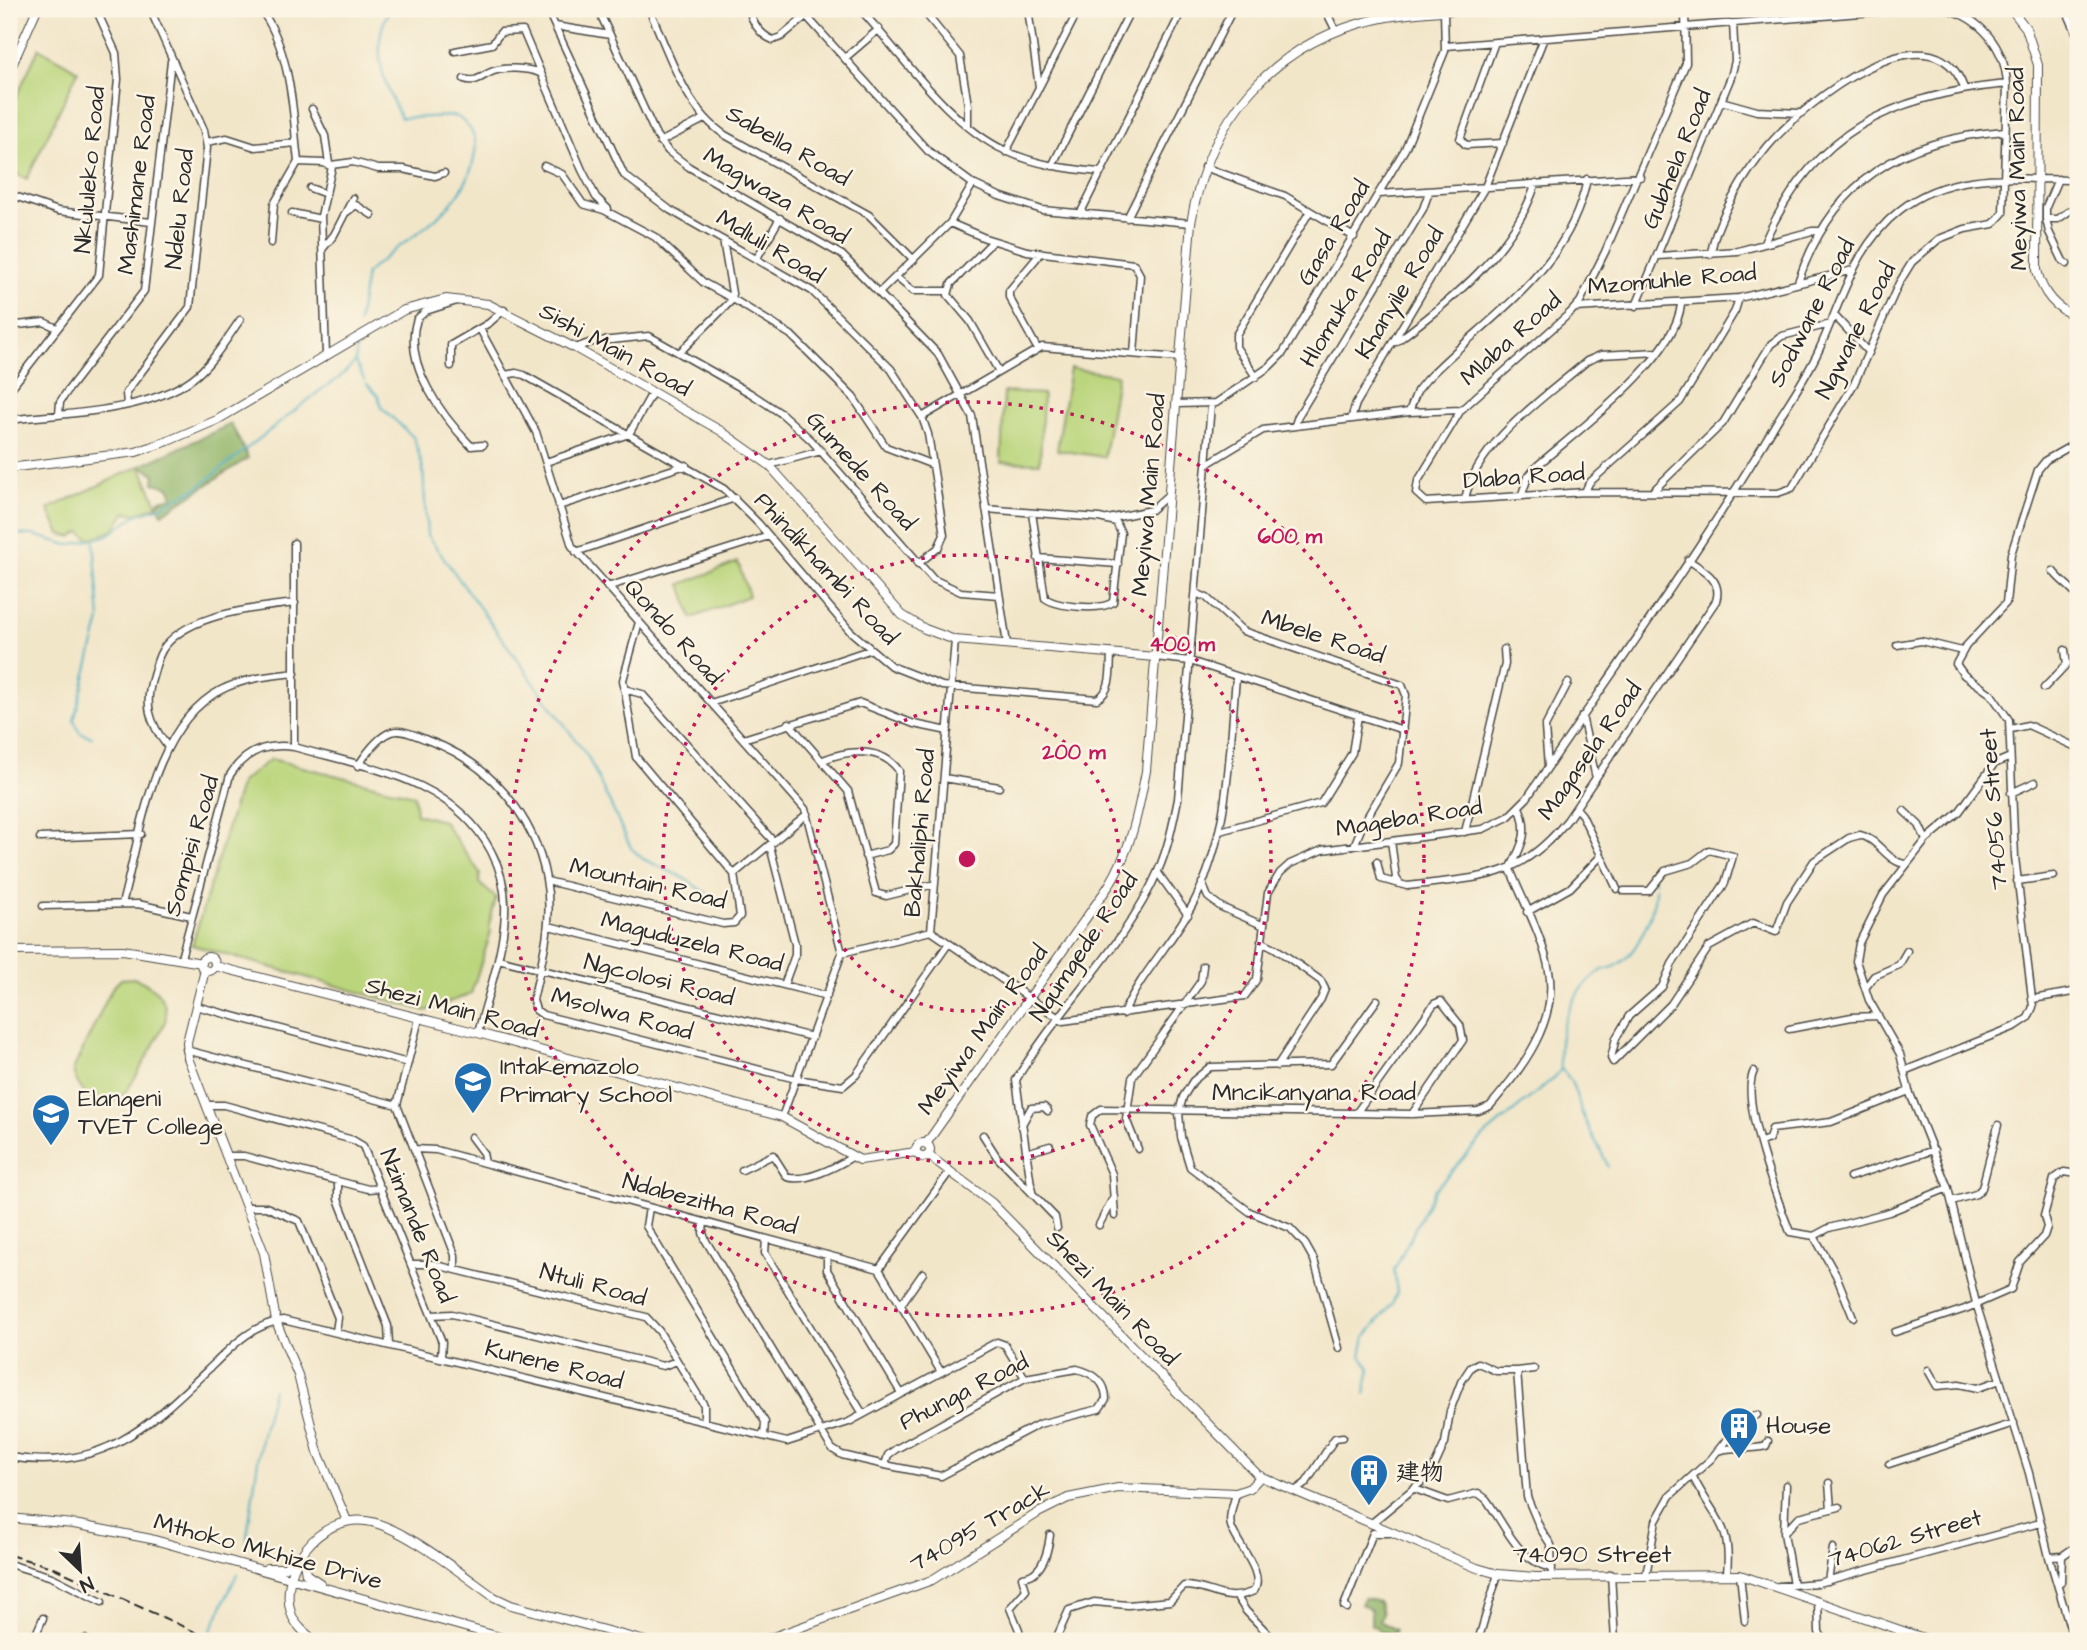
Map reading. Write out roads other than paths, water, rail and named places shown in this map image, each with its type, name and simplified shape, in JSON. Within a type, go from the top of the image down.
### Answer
[{"type":"street","points":[[9,72],[37,9]]},
{"type":"street","name":"Nkululeko Road","points":[[9,391],[99,275],[118,79],[116,53],[96,9]]},
{"type":"street","name":"Ndelu Road","points":[[127,404],[126,393],[190,307],[207,142],[150,9]]},
{"type":"street","points":[[260,9],[270,22],[281,57],[298,162],[274,204],[271,243]]},
{"type":"street","name":"Mdluli Road","points":[[547,9],[624,175],[670,210],[757,258],[819,297],[891,369],[922,417],[928,434],[944,535],[938,548],[918,564]]},
{"type":"street","name":"Magwaza Road","points":[[598,9],[660,142],[689,167],[842,255],[929,342],[961,392],[972,416],[1007,644]]},
{"type":"street","name":"Sabella Road","points":[[649,9],[691,98],[704,119],[725,135],[858,208],[914,260]]},
{"type":"street","points":[[749,9],[755,24],[774,40],[806,16]]},
{"type":"street","points":[[800,9],[928,150],[974,184],[1017,203],[1080,214],[1191,223]]},
{"type":"street","points":[[860,9],[968,126],[1006,152],[1052,166],[1100,172]]},
{"type":"street","points":[[922,9],[960,56],[968,105],[968,126]]},
{"type":"street","points":[[1028,9],[1040,87]]},
{"type":"street","points":[[1006,152],[1079,9]]},
{"type":"street","points":[[1052,166],[1130,9]]},
{"type":"street","points":[[1080,214],[1183,9]]},
{"type":"street","points":[[1127,218],[1233,9]]},
{"type":"street","points":[[1325,9],[1336,31]]},
{"type":"street","name":"Meyiwa Main Road","points":[[926,1144],[1108,887],[1126,855],[1136,824],[1146,771],[1191,223],[1204,167],[1224,125],[1250,91],[1290,56],[1336,31],[1377,19],[1478,9]]},
{"type":"street","name":"Mlaba Road","points":[[1207,464],[1256,432],[1409,412],[1461,410],[1576,308],[1640,177],[1686,63],[1685,9]]},
{"type":"street","points":[[1446,46],[1910,9]]},
{"type":"street","points":[[1945,9],[1967,17],[1989,35],[2004,64],[2007,84],[2004,178]]},
{"type":"street","name":"Meyiwa Main Road","points":[[2011,9],[2026,28],[2038,65],[2036,249],[2040,282],[2055,305],[2078,317]]},
{"type":"street","points":[[2066,9],[2075,17],[2078,37]]},
{"type":"street","name":"Gasa Road","points":[[1211,405],[1256,377],[1283,353],[1354,237],[1405,149],[1446,46],[1444,11]]},
{"type":"street","name":"Gubhela Road","points":[[1636,306],[1735,61],[1733,23]]},
{"type":"street","points":[[555,26],[610,35]]},
{"type":"street","points":[[845,58],[878,29]]},
{"type":"street","points":[[455,51],[486,46],[492,44],[501,32],[521,30],[596,197],[616,216]]},
{"type":"street","name":"Khanyile Road","points":[[1351,419],[1356,404],[1485,187],[1544,38]]},
{"type":"street","points":[[1495,42],[1460,135],[1461,141],[1466,145],[1503,143]]},
{"type":"street","points":[[1711,254],[1729,206],[1768,146],[1799,113],[1851,76],[1884,60],[1911,52],[1935,54],[1948,60],[1959,73],[1964,88]]},
{"type":"street","name":"Mashimane Road","points":[[59,414],[60,402],[68,390],[144,291],[172,58]]},
{"type":"street","points":[[464,79],[476,80],[498,70],[519,69],[540,74]]},
{"type":"street","points":[[1764,243],[1793,189],[1838,141],[1874,117],[1935,93],[2007,84]]},
{"type":"street","points":[[1721,101],[1750,110],[1799,113]]},
{"type":"street","points":[[312,109],[325,136],[330,164],[321,219],[326,354]]},
{"type":"street","points":[[660,142],[704,119]]},
{"type":"street","points":[[1798,282],[1820,231],[1858,185],[1903,154],[1950,137],[2005,131]]},
{"type":"street","points":[[207,142],[227,138],[255,147],[296,143]]},
{"type":"street","points":[[298,162],[353,162],[378,169],[403,169],[436,176],[444,173]]},
{"type":"street","points":[[544,166],[562,174],[581,203],[616,216],[655,237],[704,283],[791,335],[853,397],[886,447],[933,465]]},
{"type":"street","points":[[1204,167],[1275,192],[1354,237]]},
{"type":"street","points":[[2067,264],[2049,232],[2046,207],[2058,180],[2068,180],[2078,173]]},
{"type":"street","points":[[1379,194],[1640,177]]},
{"type":"street","name":"Sodwane Road","points":[[1734,492],[1809,369],[1853,270],[1873,236],[1913,200],[1958,182],[2004,178],[2058,180]]},
{"type":"street","name":"Ngwane Road","points":[[1734,492],[1778,493],[1792,488],[1869,353],[1899,282],[1912,262],[1947,235],[1993,223],[2001,218],[2004,178]]},
{"type":"street","points":[[1409,412],[1417,391],[1426,380],[1540,275],[1565,235],[1587,179]]},
{"type":"street","points":[[1392,345],[1504,246],[1528,204],[1536,183]]},
{"type":"street","points":[[880,292],[950,223],[974,184]]},
{"type":"street","points":[[310,188],[326,194]]},
{"type":"street","name":"Hlomuka Road","points":[[1296,425],[1304,405],[1423,209],[1429,192]]},
{"type":"street","points":[[9,194],[47,209],[151,222]]},
{"type":"street","points":[[324,247],[353,198]]},
{"type":"street","points":[[346,213],[356,205],[372,215]]},
{"type":"street","points":[[2046,219],[2058,219],[2078,205]]},
{"type":"street","points":[[1256,377],[1236,347],[1236,335],[1310,211]]},
{"type":"street","points":[[292,213],[321,219]]},
{"type":"street","points":[[757,258],[780,218]]},
{"type":"street","points":[[950,223],[993,241],[1040,254],[1129,263],[1137,267],[1140,275],[1134,354]]},
{"type":"street","points":[[1658,256],[1711,254],[1820,231]]},
{"type":"street","points":[[723,240],[733,299]]},
{"type":"street","points":[[896,277],[913,291],[948,291],[993,241]]},
{"type":"street","points":[[1037,348],[1009,297],[1009,291],[1040,254]]},
{"type":"street","name":"Mzomuhle Road","points":[[1576,308],[1681,304],[1739,298],[1853,270]]},
{"type":"street","points":[[948,291],[950,299],[981,338],[998,370]]},
{"type":"street","points":[[1585,492],[1589,483],[1688,393],[1735,311],[1739,298]]},
{"type":"street","points":[[462,299],[426,311],[416,319],[415,356],[417,366],[442,409],[462,436],[471,446],[483,446]]},
{"type":"street","name":"Sishi Main Road","points":[[9,468],[148,449],[210,424],[326,354],[418,304],[462,299],[504,310],[575,348],[728,436],[769,465],[893,606],[925,629],[955,640],[1155,657]]},
{"type":"street","points":[[679,353],[733,299]]},
{"type":"street","points":[[1522,494],[1528,477],[1537,466],[1641,375],[1679,316],[1681,304]]},
{"type":"street","points":[[451,366],[452,345],[480,329],[504,310]]},
{"type":"street","points":[[1409,315],[1419,323]]},
{"type":"street","points":[[1834,315],[1869,353]]},
{"type":"street","points":[[9,420],[127,404],[194,377],[240,320]]},
{"type":"street","points":[[9,326],[44,322],[57,328]]},
{"type":"street","points":[[1654,490],[1723,423],[1771,344],[1782,336],[1830,324]]},
{"type":"street","name":"Qondo Road","points":[[480,329],[536,432],[576,552],[807,814],[842,953]]},
{"type":"street","name":"Gumede Road","points":[[575,348],[592,342],[645,335],[767,404],[821,451],[933,579],[949,588],[999,595]]},
{"type":"street","points":[[922,417],[1037,348],[1180,358]]},
{"type":"street","points":[[1465,499],[1471,483],[1497,440],[1587,361],[1601,355],[1658,352]]},
{"type":"street","name":"Phindikhambi Road","points":[[505,375],[516,373],[524,376],[686,466],[735,498],[869,650],[902,672],[952,687],[1097,699],[1106,693],[1111,653]]},
{"type":"street","points":[[9,375],[17,380]]},
{"type":"street","points":[[546,461],[629,434],[652,393]]},
{"type":"street","points":[[1176,404],[1211,405]]},
{"type":"street","name":"Nqumgede Road","points":[[1032,1192],[1016,1080],[1138,907],[1158,873],[1178,799],[1211,405]]},
{"type":"street","name":"Dlaba Road","points":[[1461,410],[1418,481],[1416,493],[1426,502],[1522,494],[1654,490],[1734,492]]},
{"type":"street","points":[[1896,645],[1921,641],[1962,651],[2006,603],[2011,554],[2038,470],[2046,460],[2076,443]]},
{"type":"street","points":[[769,465],[821,451]]},
{"type":"street","points":[[559,506],[686,466]]},
{"type":"street","name":"Mageba Road","points":[[1058,1020],[1123,1014],[1245,996],[1257,979],[1268,893],[1280,873],[1290,864],[1313,852],[1465,832],[1499,823],[1519,807],[1548,767],[1734,492]]},
{"type":"street","points":[[1107,519],[1151,510],[1168,494]]},
{"type":"street","points":[[576,552],[735,498]]},
{"type":"street","points":[[986,509],[1107,519],[1116,522],[1120,529],[1118,564],[1115,596],[1110,605],[1066,604],[1045,598],[1032,513]]},
{"type":"street","points":[[607,587],[769,536]]},
{"type":"street","points":[[294,543],[294,747]]},
{"type":"street","points":[[1038,558],[1118,564]]},
{"type":"street","name":"Magasela Road","points":[[1403,885],[1480,877],[1510,869],[1543,849],[1576,808],[1718,597],[1713,578],[1688,560]]},
{"type":"street","points":[[2053,571],[2063,585],[2073,588],[2078,597]]},
{"type":"street","name":"Mbele Road","points":[[1196,593],[1207,598],[1243,631],[1399,682],[1406,695],[1399,763],[1363,824],[1354,846]]},
{"type":"street","points":[[167,746],[155,724],[147,699],[164,646],[178,634],[222,614],[295,603]]},
{"type":"street","name":"Mountain Road","points":[[547,881],[728,925],[737,921],[741,913],[734,874],[638,759],[624,689],[624,665],[639,622]]},
{"type":"street","name":"Bakhaliphi Road","points":[[842,953],[931,931],[955,640]]},
{"type":"street","points":[[1465,832],[1505,664],[1504,649]]},
{"type":"street","points":[[711,703],[869,650]]},
{"type":"street","points":[[2044,688],[2067,664],[2065,650]]},
{"type":"street","name":"74056 Street","points":[[1962,651],[1956,667],[1991,694],[2004,711],[2011,729],[2008,758],[2017,881],[2033,999]]},
{"type":"street","points":[[1155,657],[1190,661],[1403,730]]},
{"type":"street","points":[[122,904],[167,746],[189,713],[223,689],[247,680],[295,673]]},
{"type":"street","points":[[1123,1014],[1188,915],[1220,831],[1236,678]]},
{"type":"street","points":[[1548,767],[1545,727],[1568,683]]},
{"type":"street","points":[[624,689],[642,694],[772,844],[795,944],[795,955],[784,985]]},
{"type":"street","points":[[743,739],[789,723],[864,703],[914,724],[948,731]]},
{"type":"street","points":[[1220,831],[1321,803],[1352,753],[1357,716]]},
{"type":"street","points":[[1583,716],[1596,778]]},
{"type":"street","points":[[789,723],[848,792],[872,886],[879,895],[935,884]]},
{"type":"street","points":[[2011,729],[2028,725],[2078,748]]},
{"type":"street","name":"Msolwa Road","points":[[358,766],[393,731],[419,737],[461,755],[494,781],[513,804],[532,837],[547,881],[549,926],[533,1000],[539,1014],[833,1087],[848,1084],[949,943]]},
{"type":"street","name":"Sompisi Road","points":[[181,958],[230,775],[242,760],[257,750],[275,746],[294,747],[411,781],[434,791],[463,812],[479,832],[494,857],[503,885],[505,909],[498,959],[478,1033]]},
{"type":"street","points":[[823,761],[857,750],[893,763],[899,771],[894,844],[888,850],[865,856]]},
{"type":"street","points":[[2008,758],[1997,761],[1959,812],[1926,840],[1883,895],[1859,943],[1856,961],[1877,1016],[1896,1044],[1909,1091],[1948,1188],[1976,1303],[2014,1423],[2074,1641]]},
{"type":"street","points":[[944,778],[999,787]]},
{"type":"street","points":[[2011,793],[2035,782]]},
{"type":"street","points":[[988,794],[989,785]]},
{"type":"street","points":[[1510,869],[1519,857],[1526,832],[1519,807]]},
{"type":"street","points":[[1576,808],[1620,890],[1643,892],[1654,887],[1665,871],[1692,863],[1709,850],[1733,856],[1725,883],[1672,964],[1662,987],[1632,1011],[1616,1038],[1611,1058],[1613,1062],[1671,1004],[1705,952],[1716,941],[1754,923],[1776,932],[1787,902],[1819,856],[1860,835],[1869,837],[1898,863],[1908,864]]},
{"type":"street","points":[[1904,811],[1919,825],[1926,840]]},
{"type":"street","points":[[734,874],[807,814]]},
{"type":"street","points":[[40,838],[141,834]]},
{"type":"street","points":[[1391,841],[1403,885]]},
{"type":"street","points":[[1527,912],[1570,888],[1601,856]]},
{"type":"street","points":[[1377,862],[1381,878],[1403,885]]},
{"type":"street","name":"Mncikanyana Road","points":[[1377,999],[1331,1064],[1206,1068],[1185,1092],[1179,1112],[1412,1114],[1478,1111],[1490,1106],[1543,1031],[1549,975],[1510,869]]},
{"type":"street","points":[[1158,873],[1188,915]]},
{"type":"street","points":[[2017,881],[2054,876]]},
{"type":"street","points":[[1202,883],[1208,897],[1221,907],[1262,925]]},
{"type":"street","points":[[43,906],[149,905],[191,916]]},
{"type":"street","name":"Maguduzela Road","points":[[549,926],[827,996]]},
{"type":"street","points":[[931,931],[1058,1020]]},
{"type":"street","points":[[1261,941],[1321,981],[1325,989],[1276,1066]]},
{"type":"street","points":[[9,951],[124,950],[181,958],[203,967],[186,1050],[268,1266],[276,1321],[298,1375],[318,1452],[347,1521]]},
{"type":"street","points":[[1865,989],[1871,978],[1899,965],[1908,951]]},
{"type":"street","points":[[782,1117],[842,953]]},
{"type":"street","name":"Shezi Main Road","points":[[203,967],[211,958],[215,966],[478,1033],[782,1117],[852,1157],[867,1160],[916,1152]]},
{"type":"street","name":"Ngcolosi Road","points":[[498,959],[811,1037]]},
{"type":"street","points":[[1138,1149],[1126,1119],[1134,1074],[1201,981],[1203,966]]},
{"type":"street","points":[[1903,1071],[2024,1022],[2031,1013],[2033,999],[2078,990]]},
{"type":"street","points":[[1357,1112],[1434,1004],[1441,1001],[1460,1026],[1463,1040],[1412,1114]]},
{"type":"street","points":[[196,1006],[408,1063]]},
{"type":"street","points":[[1789,1029],[1852,1017],[1877,1016]]},
{"type":"street","points":[[419,1019],[397,1105],[455,1255],[454,1269]]},
{"type":"street","points":[[186,1050],[397,1105]]},
{"type":"street","points":[[1754,1071],[1749,1091],[1775,1194],[1790,1232],[1814,1236],[1829,1227],[1889,1212],[1948,1188]]},
{"type":"street","points":[[1761,1142],[1769,1139],[1772,1129],[1831,1122],[1909,1091]]},
{"type":"street","name":"Nzimande Road","points":[[206,1105],[219,1104],[360,1142],[369,1154],[432,1315],[443,1346],[442,1357]]},
{"type":"street","points":[[1021,1126],[1031,1108],[1044,1107],[1048,1111]]},
{"type":"street","points":[[1115,1216],[1112,1174],[1090,1120],[1101,1109],[1179,1112],[1181,1137],[1190,1167],[1256,1215],[1290,1228],[1305,1244],[1314,1260],[1339,1348]]},
{"type":"street","points":[[1952,1201],[1980,1192],[1998,1125]]},
{"type":"street","points":[[983,1135],[997,1157],[1055,1217],[1057,1228]]},
{"type":"street","points":[[471,1137],[483,1153],[485,1163]]},
{"type":"street","points":[[926,1144],[930,1149],[928,1155]]},
{"type":"street","name":"Shezi Main Road","points":[[916,1152],[918,1145],[926,1144]]},
{"type":"street","points":[[1026,1153],[1050,1146]]},
{"type":"street","name":"Ndabezitha Road","points":[[414,1149],[429,1148],[879,1269]]},
{"type":"street","points":[[1850,1177],[1934,1150]]},
{"type":"street","name":"Shezi Main Road","points":[[916,1152],[921,1157],[928,1155],[992,1203],[1261,1476]]},
{"type":"street","points":[[742,1170],[773,1155],[787,1177],[794,1179],[834,1167],[852,1157]]},
{"type":"street","points":[[226,1156],[244,1156],[368,1189],[381,1188]]},
{"type":"street","points":[[941,1372],[879,1269],[950,1171]]},
{"type":"street","points":[[1895,1332],[2011,1289],[2020,1262],[2044,1236],[2047,1227],[2044,1216],[2054,1179],[2064,1172],[2078,1174]]},
{"type":"street","points":[[338,1181],[338,1199],[388,1326],[389,1344]]},
{"type":"street","points":[[1099,1225],[1115,1194]]},
{"type":"street","points":[[246,1207],[266,1207],[299,1221],[338,1318],[335,1331]]},
{"type":"street","points":[[649,1208],[646,1226],[765,1422],[764,1436]]},
{"type":"street","points":[[704,1222],[703,1233],[706,1241],[836,1452],[885,1465]]},
{"type":"street","points":[[1814,1236],[1836,1275],[1853,1317]]},
{"type":"street","points":[[766,1239],[764,1249],[767,1256],[863,1414]]},
{"type":"street","points":[[827,1255],[827,1270],[901,1393]]},
{"type":"street","name":"Ntuli Road","points":[[412,1264],[424,1262],[646,1317],[653,1323],[704,1405],[704,1421]]},
{"type":"street","points":[[900,1306],[923,1273]]},
{"type":"street","points":[[432,1315],[452,1314],[663,1366],[677,1362]]},
{"type":"street","points":[[9,1457],[64,1460],[94,1454],[121,1443],[150,1424],[243,1337],[276,1321]]},
{"type":"street","name":"Kunene Road","points":[[276,1321],[295,1321],[787,1442],[863,1414],[1000,1342],[1025,1378]]},
{"type":"street","points":[[1373,1522],[1390,1505],[1432,1474],[1440,1458],[1450,1411],[1469,1369],[1478,1363],[1496,1371],[1534,1369]]},
{"type":"street","name":"Phunga Road","points":[[1062,1370],[1086,1371],[1105,1387],[1107,1399],[1099,1409],[1040,1424],[945,1475],[935,1476],[885,1465],[888,1455],[896,1449],[1025,1378],[1062,1370]]},
{"type":"street","points":[[1928,1370],[1937,1387],[1959,1384],[1978,1388],[2000,1380]]},
{"type":"street","points":[[1415,1489],[1448,1501],[1478,1493],[1486,1499],[1526,1558],[1552,1572],[1551,1545],[1536,1521],[1527,1497],[1517,1371]]},
{"type":"street","points":[[1646,1574],[1650,1540],[1659,1512],[1670,1496],[1693,1477],[1743,1422],[1757,1415]]},
{"type":"street","points":[[1732,1418],[1743,1422]]},
{"type":"street","points":[[1889,1464],[2014,1423]]},
{"type":"street","points":[[1295,1491],[1306,1483],[1335,1438],[1343,1437]]},
{"type":"street","points":[[1717,1451],[1734,1445],[1756,1449],[1768,1443]]},
{"type":"street","points":[[1055,1641],[1067,1613],[1072,1608],[1094,1602],[1128,1605],[1172,1600],[1176,1592],[1184,1586],[1195,1586],[1220,1596],[1237,1597],[1254,1591],[1258,1583],[1255,1572],[1230,1524],[1236,1493],[1250,1488],[1261,1476]]},
{"type":"street","name":"74090 Street","points":[[1261,1476],[1477,1568],[1498,1574],[1552,1572],[1740,1575],[1779,1586],[1899,1632],[1932,1641]]},
{"type":"street","points":[[1693,1477],[1723,1526],[1729,1552],[1727,1573]]},
{"type":"street","points":[[1829,1483],[1831,1509]]},
{"type":"street","points":[[1786,1485],[1784,1533],[1793,1585]]},
{"type":"street","name":"74095 Track","points":[[762,1641],[933,1580],[1038,1513],[1068,1499],[1118,1488],[1236,1493]]},
{"type":"street","points":[[1784,1533],[1798,1517],[1839,1507]]},
{"type":"street","name":"Mthoko Mkhize Drive","points":[[9,1518],[74,1524],[151,1539],[514,1641]]},
{"type":"street","points":[[254,1568],[285,1568],[326,1530],[347,1521],[368,1521],[389,1528],[511,1605],[645,1641]]},
{"type":"street","name":"74062 Street","points":[[1779,1586],[1828,1581],[1939,1548],[2040,1523]]},
{"type":"street","points":[[1347,1608],[1344,1606],[1373,1533],[1394,1532]]},
{"type":"street","points":[[1020,1641],[1019,1630],[1010,1608],[1026,1590],[1023,1577],[1035,1573],[1048,1555],[1050,1535]]},
{"type":"street","points":[[309,1544],[289,1578],[289,1593],[291,1614],[298,1626],[315,1641]]},
{"type":"street","points":[[2049,1557],[2062,1556],[2078,1545]]},
{"type":"street","points":[[1828,1581],[1833,1548]]},
{"type":"street","points":[[303,1553],[306,1574],[338,1592]]},
{"type":"street","points":[[2060,1588],[2062,1556]]},
{"type":"street","points":[[9,1564],[52,1577],[102,1602]]},
{"type":"street","points":[[1478,1641],[1498,1574]]},
{"type":"street","points":[[1611,1574],[1615,1641]]},
{"type":"street","points":[[1740,1575],[1745,1621]]},
{"type":"street","points":[[1804,1595],[1810,1584]]},
{"type":"street","points":[[289,1593],[298,1587],[321,1587]]},
{"type":"street","points":[[1237,1597],[1246,1611],[1275,1641]]},
{"type":"street","points":[[1818,1601],[1819,1632],[1824,1641]]},
{"type":"street","points":[[33,1641],[43,1618]]},
{"type":"street","points":[[1899,1632],[1904,1641]]},
{"type":"waterway","points":[[358,324],[366,274],[447,208],[470,173],[476,146],[472,131],[456,116],[401,118],[389,92],[381,64],[380,36],[390,9]]},
{"type":"waterway","points":[[357,347],[355,362],[365,381]]},
{"type":"waterway","points":[[9,534],[34,535],[68,545],[107,536],[136,515],[158,508],[197,488],[338,379],[355,362]]},
{"type":"waterway","points":[[367,384],[378,396],[382,408],[414,438],[423,468],[427,535],[588,757],[631,848],[643,859],[684,878],[716,900]]},
{"type":"waterway","points":[[92,737],[80,733],[74,720],[100,620],[94,542]]},
{"type":"waterway","points":[[1651,870],[1654,882]]},
{"type":"waterway","points":[[1365,1394],[1370,1368],[1361,1356],[1365,1337],[1392,1304],[1397,1292],[1394,1270],[1435,1189],[1484,1136],[1556,1076],[1561,1069],[1562,1028],[1572,1003],[1599,972],[1617,966],[1633,949],[1645,929],[1653,907],[1655,887]]},
{"type":"waterway","points":[[1561,1069],[1572,1084],[1585,1120],[1608,1167]]},
{"type":"waterway","points":[[246,1544],[261,1439],[273,1389]]},
{"type":"waterway","points":[[210,1633],[237,1574]]},
{"type":"railway","points":[[9,1555],[52,1567],[215,1641]]},
{"type":"place","name":"Intakemazolo Primary School","points":[[473,1115]]},
{"type":"place","name":"Elangeni TVET College","points":[[51,1147]]},
{"type":"place","name":"House","points":[[1739,1460]]},
{"type":"place","name":"建物","points":[[1369,1507]]}]
